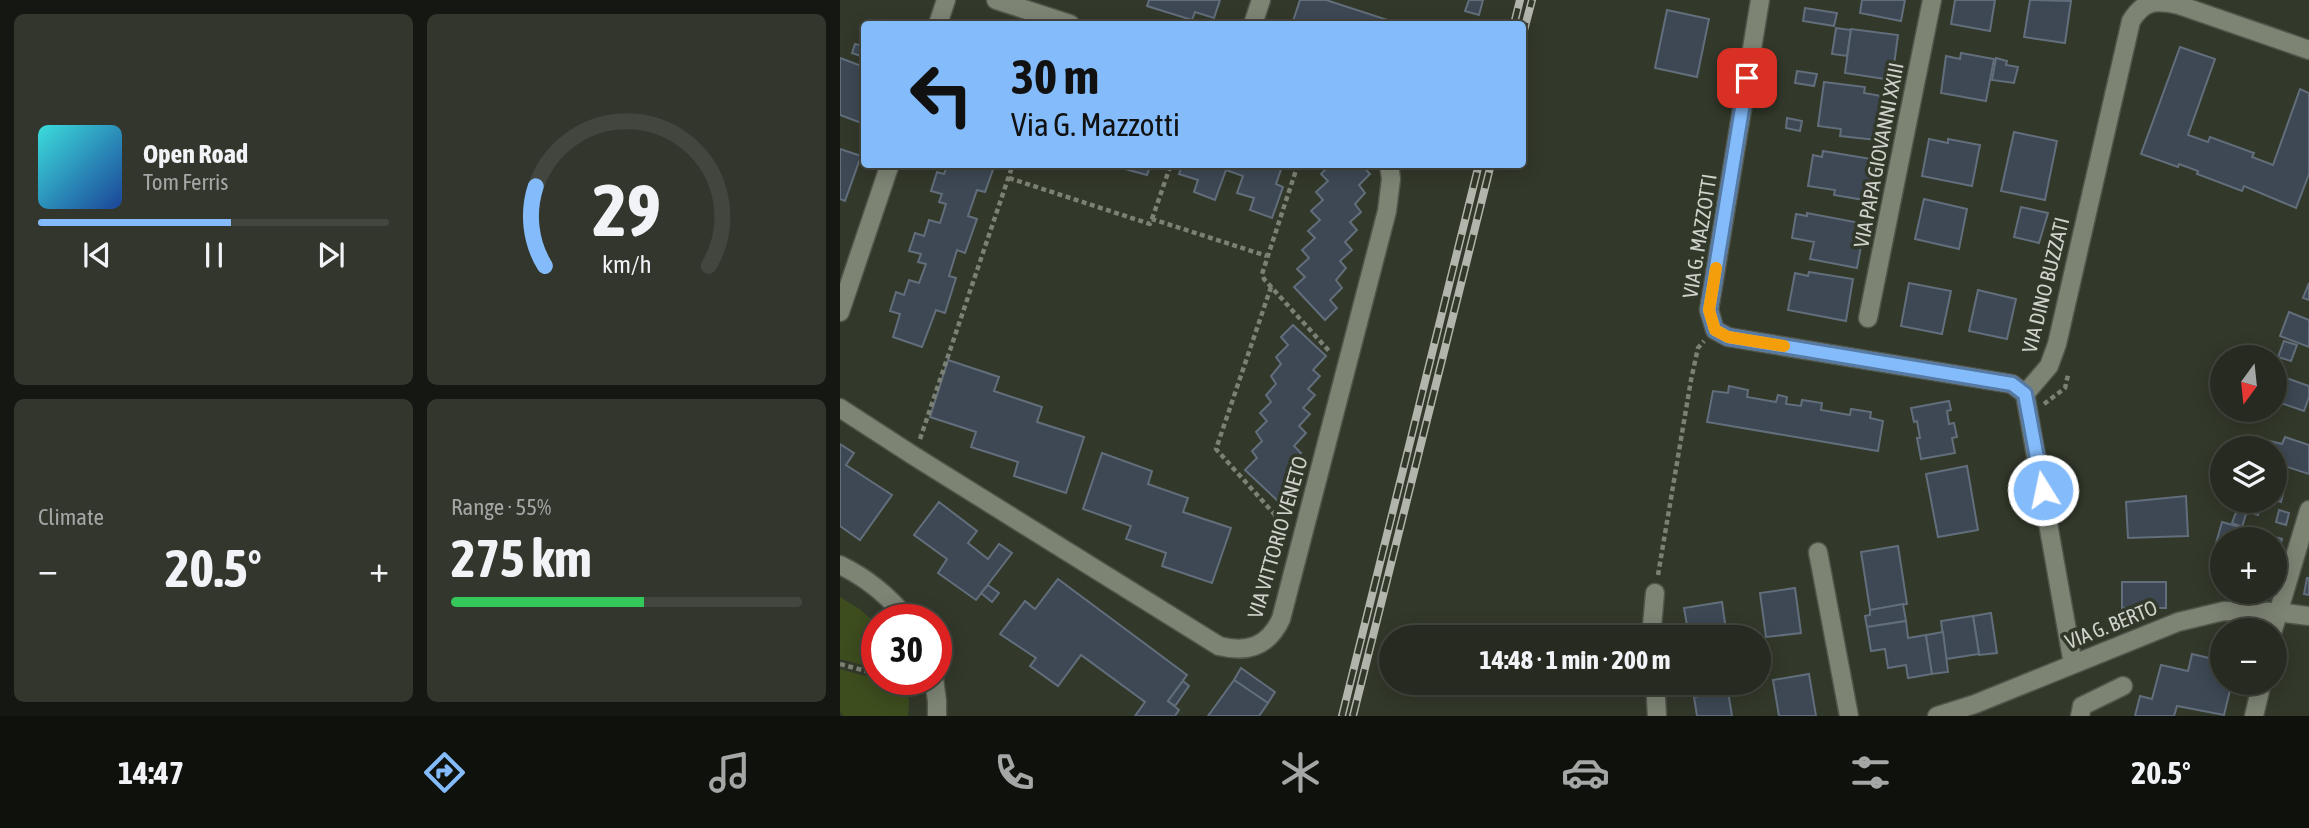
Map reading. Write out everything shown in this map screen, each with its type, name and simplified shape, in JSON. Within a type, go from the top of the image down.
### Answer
[{"type":"street","points":[[939,21],[946,0]]},
{"type":"street","points":[[996,0],[1061,21]]},
{"type":"street","points":[[1254,21],[1261,0]]},
{"type":"street","name":"VIA G. MAZZOTTI","points":[[1715,330],[1709,310],[1760,0]]},
{"type":"street","name":"VIA PAPA GIOVANNI XXIII","points":[[1868,318],[1932,0]]},
{"type":"street","points":[[2145,2],[2159,1],[2179,5],[2309,50]]},
{"type":"street","name":"VIA DINO BUZZATI","points":[[2025,394],[2049,366],[2057,344],[2131,21],[2145,2]]},
{"type":"street","points":[[840,312],[889,168]]},
{"type":"street","name":"VIA VITTORIO VENETO","points":[[840,408],[1219,646],[1236,650],[1249,649],[1265,641],[1276,631],[1281,619],[1387,211],[1391,179],[1390,168]]},
{"type":"street","points":[[1715,330],[1728,337],[2012,384],[2025,394],[2073,664]]},
{"type":"street","points":[[2276,618],[2309,510]]},
{"type":"street","points":[[1818,552],[1849,716]]},
{"type":"street","points":[[840,565],[859,574],[896,604]]},
{"type":"street","points":[[1652,625],[1655,593]]},
{"type":"street","name":"VIA G. BERTO","points":[[1937,716],[1974,710],[2073,664],[2178,622],[2224,611],[2260,618]]},
{"type":"street","name":"VIA G. BERTO","points":[[2287,619],[2309,616]]},
{"type":"street","points":[[2080,716],[2081,706],[2123,686]]},
{"type":"street","points":[[936,695],[937,716]]},
{"type":"street","points":[[1656,695],[1657,716]]},
{"type":"street","points":[[2254,716],[2259,695]]},
{"type":"path","points":[[914,456],[1012,168]]},
{"type":"path","points":[[1009,178],[1150,224],[1170,168]]},
{"type":"path","points":[[1297,168],[1262,274],[1345,369]]},
{"type":"path","points":[[1152,219],[1268,256]]},
{"type":"path","points":[[1271,287],[1216,449],[1302,545]]},
{"type":"path","points":[[1655,593],[1698,348],[1715,330]]},
{"type":"path","points":[[2065,388],[2068,374]]},
{"type":"path","points":[[840,664],[861,670]]},
{"type":"green space","points":[[840,597],[861,611],[861,665],[840,659]]},
{"type":"green space","points":[[840,669],[861,675],[861,695],[908,695],[908,716],[844,716],[840,712]]},
{"type":"building","points":[[1149,0],[1220,0],[1214,18],[1195,12],[1192,20],[1147,6]]},
{"type":"building","points":[[1300,0],[1326,0],[1391,21],[1293,21]]},
{"type":"building","points":[[1469,0],[1483,0],[1479,15],[1465,11]]},
{"type":"building","points":[[1862,0],[1905,0],[1901,21],[1860,13]]},
{"type":"building","points":[[1955,0],[1995,0],[1990,31],[1951,24]]},
{"type":"building","points":[[2030,0],[2071,1],[2065,43],[2024,37]]},
{"type":"building","points":[[1805,8],[1837,13],[1834,26],[1803,21]]},
{"type":"building","points":[[1667,10],[1709,19],[1697,77],[1655,68]]},
{"type":"building","points":[[1836,28],[1851,30],[1847,56],[1832,54]]},
{"type":"building","points":[[1851,29],[1898,35],[1892,80],[1845,73]]},
{"type":"building","points":[[855,44],[861,45],[861,56],[852,53]]},
{"type":"building","points":[[2180,47],[2215,59],[2188,135],[2208,142],[2210,137],[2254,153],[2252,157],[2273,165],[2300,89],[2309,93],[2309,174],[2296,208],[2244,186],[2242,191],[2197,174],[2198,171],[2179,164],[2178,167],[2141,154]]},
{"type":"building","points":[[1961,53],[1994,59],[1986,101],[1941,93],[1946,56],[1960,59]]},
{"type":"building","points":[[840,58],[861,66],[861,123],[840,115]]},
{"type":"building","points":[[1996,58],[2007,61],[2006,65],[2018,67],[2014,83],[1992,80]]},
{"type":"building","points":[[1797,71],[1817,74],[1814,86],[1795,83]]},
{"type":"building","points":[[1824,82],[1865,87],[1864,93],[1887,97],[1883,127],[1877,127],[1876,140],[1840,136],[1841,129],[1818,126]]},
{"type":"building","points":[[1787,118],[1802,121],[1800,131],[1786,128]]},
{"type":"building","points":[[2014,132],[2057,141],[2045,200],[2001,191]]},
{"type":"building","points":[[1929,139],[1948,143],[1948,139],[1980,145],[1972,186],[1922,176]]},
{"type":"building","points":[[840,149],[861,156],[845,201],[840,199]]},
{"type":"building","points":[[1823,151],[1877,160],[1870,201],[1834,195],[1835,190],[1808,186],[1813,155],[1822,157]]},
{"type":"building","points":[[946,168],[994,168],[985,192],[977,190],[968,216],[977,219],[965,253],[957,250],[949,276],[956,278],[945,313],[936,310],[922,347],[893,337],[900,314],[890,311],[896,292],[904,295],[909,280],[919,283],[926,264],[918,262],[921,254],[909,251],[915,233],[924,236],[929,220],[940,223],[946,204],[939,202],[942,194],[931,191],[937,172],[944,174]]},
{"type":"building","points":[[1125,168],[1150,168],[1147,175]]},
{"type":"building","points":[[1181,168],[1282,168],[1276,184],[1283,187],[1272,218],[1250,210],[1254,198],[1237,193],[1243,176],[1226,170],[1215,200],[1194,192],[1198,180],[1179,174]]},
{"type":"building","points":[[1327,168],[1365,168],[1370,174],[1359,185],[1365,193],[1355,204],[1361,212],[1350,222],[1357,230],[1345,242],[1352,250],[1340,261],[1346,268],[1336,280],[1342,288],[1330,300],[1337,308],[1325,320],[1294,287],[1305,277],[1297,269],[1309,258],[1302,250],[1315,238],[1308,231],[1320,220],[1311,211],[1323,200],[1316,192],[1328,181],[1321,174]]},
{"type":"building","points":[[1924,199],[1967,209],[1959,249],[1915,239]]},
{"type":"building","points":[[2021,207],[2048,213],[2039,243],[2014,237]]},
{"type":"building","points":[[1807,213],[1865,224],[1857,268],[1810,259],[1814,242],[1792,238],[1796,214],[1807,216]]},
{"type":"building","points":[[1809,272],[1853,279],[1846,321],[1788,310],[1795,273],[1808,276]]},
{"type":"building","points":[[1909,283],[1951,291],[1942,334],[1901,326]]},
{"type":"building","points":[[2309,283],[2309,300],[2303,298]]},
{"type":"building","points":[[1978,290],[2016,299],[2007,339],[1969,331]]},
{"type":"building","points":[[2289,312],[2309,320],[2309,347],[2280,336]]},
{"type":"building","points":[[1293,325],[1326,356],[1313,370],[1320,376],[1308,389],[1315,395],[1303,408],[1310,414],[1299,426],[1306,433],[1294,446],[1301,453],[1289,465],[1297,472],[1285,484],[1291,490],[1280,503],[1245,470],[1257,458],[1252,451],[1262,441],[1256,432],[1267,421],[1260,413],[1271,402],[1266,395],[1276,384],[1271,376],[1281,364],[1276,357],[1288,345],[1281,337]]},
{"type":"building","points":[[2284,341],[2297,345],[2291,361],[2287,360],[2287,345],[2282,345]]},
{"type":"building","points":[[948,360],[999,377],[994,391],[1042,407],[1037,422],[1084,437],[1066,493],[1014,476],[1018,462],[971,447],[976,432],[930,417]]},
{"type":"building","points":[[2287,378],[2309,386],[2309,397],[2304,411],[2287,405]]},
{"type":"building","points":[[1729,386],[1748,390],[1747,397],[1776,402],[1778,395],[1787,397],[1786,404],[1801,406],[1802,400],[1822,403],[1821,410],[1850,415],[1851,409],[1871,412],[1870,418],[1883,421],[1878,451],[1707,422],[1713,391],[1728,393]]},
{"type":"building","points":[[1949,401],[1949,424],[1954,423],[1957,437],[1952,438],[1955,453],[1921,459],[1917,421],[1914,422],[1911,408]]},
{"type":"building","points":[[2287,438],[2309,445],[2309,474],[2287,467]]},
{"type":"building","points":[[840,444],[854,453],[846,465],[892,495],[860,540],[840,526]]},
{"type":"building","points":[[1102,453],[1152,471],[1148,484],[1188,498],[1183,512],[1231,528],[1212,583],[1162,566],[1166,553],[1126,539],[1131,526],[1083,509]]},
{"type":"building","points":[[1967,466],[1978,530],[1938,537],[1926,474]]},
{"type":"building","points":[[2186,496],[2188,536],[2128,538],[2126,502]]},
{"type":"building","points":[[939,502],[977,531],[968,543],[988,559],[999,544],[1012,553],[976,600],[938,573],[947,559],[914,535]]},
{"type":"building","points":[[2236,513],[2246,513],[2242,527],[2232,523]]},
{"type":"building","points":[[2278,513],[2289,513],[2286,525],[2276,522]]},
{"type":"building","points":[[2222,522],[2240,527],[2221,527]]},
{"type":"building","points":[[1898,546],[1907,604],[1870,610],[1861,552]]},
{"type":"building","points":[[2309,578],[2309,595],[2304,594]]},
{"type":"building","points":[[1058,579],[1187,675],[1168,701],[1179,710],[1175,716],[1135,716],[1145,702],[1081,655],[1058,686],[1030,666],[1036,658],[1000,634],[1025,601],[1035,609]]},
{"type":"building","points":[[2122,582],[2166,582],[2166,608],[2122,608]]},
{"type":"building","points":[[988,585],[999,593],[992,602],[981,593]]},
{"type":"building","points":[[1795,588],[1801,633],[1771,636],[1771,625],[1764,625],[1760,593]]},
{"type":"building","points":[[1722,602],[1725,625],[1687,625],[1684,608]]},
{"type":"building","points":[[1903,604],[1906,621],[1867,627],[1865,616],[1870,615],[1870,610]]},
{"type":"building","points":[[1991,613],[1997,653],[1979,655],[1973,616]]},
{"type":"building","points":[[1973,616],[1979,654],[1946,659],[1941,621]]},
{"type":"building","points":[[1906,621],[1908,638],[1926,635],[1932,674],[1908,678],[1906,665],[1888,668],[1885,649],[1871,651],[1867,627]]},
{"type":"building","points":[[1943,632],[1948,672],[1932,674],[1926,635]]},
{"type":"building","points":[[2192,654],[2210,658],[2210,695],[2229,695],[2224,715],[2177,706],[2174,716],[2135,716],[2140,696],[2152,699],[2161,665],[2188,671]]},
{"type":"building","points":[[1241,668],[1275,692],[1268,703],[1234,680]]},
{"type":"building","points":[[1809,674],[1816,716],[1779,716],[1773,680]]},
{"type":"building","points":[[1234,680],[1268,703],[1259,716],[1208,716]]},
{"type":"building","points":[[1183,681],[1189,686],[1175,706],[1168,701]]},
{"type":"building","points":[[1729,695],[1732,716],[1697,716],[1694,697]]},
{"type":"railway","points":[[1515,21],[1520,0]]},
{"type":"railway","points":[[1526,23],[1532,0]]},
{"type":"railway","points":[[1342,716],[1478,168]]},
{"type":"railway","points":[[1353,716],[1490,168]]},
{"type":"slow traffic","points":[[1716,268],[1709,310],[1715,330],[1728,337],[1784,346]]},
{"type":"route","points":[[1747,78],[1709,310],[1715,330],[1728,337],[2012,384],[2025,394],[2043,490]]}]
